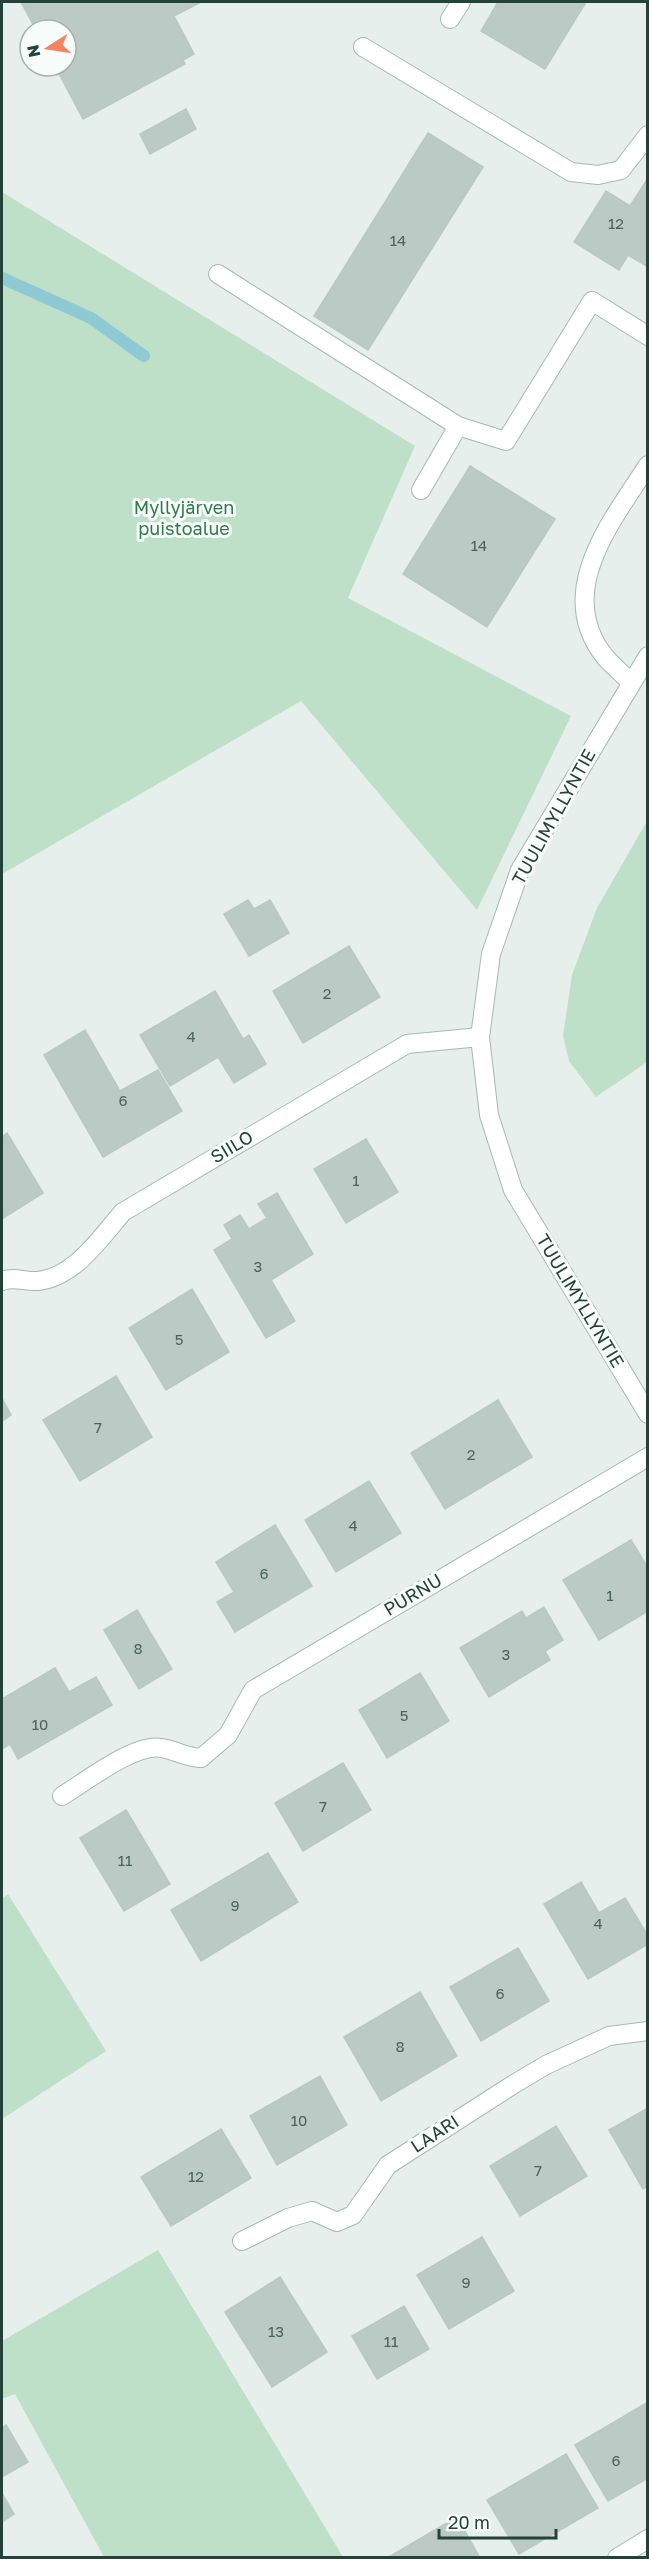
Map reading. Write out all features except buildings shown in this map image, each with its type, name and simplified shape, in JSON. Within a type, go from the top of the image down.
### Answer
[{"type":"street","points":[[450,19],[461,2]]},
{"type":"street","points":[[363,46],[571,172],[598,175],[621,170],[648,135]]},
{"type":"street","points":[[218,274],[458,426],[506,441],[592,301],[648,336]]},
{"type":"street","points":[[421,490],[458,426]]},
{"type":"street","points":[[631,683],[604,655],[587,623],[584,590],[597,545],[648,465]]},
{"type":"street","name":"TUULIMYLLYNTIE","points":[[648,656],[520,870],[491,954],[480,1036],[489,1115],[513,1190],[648,1414]]},
{"type":"street","name":"SIILO","points":[[2,1281],[38,1281],[61,1276],[90,1250],[123,1212],[407,1044],[480,1036]]},
{"type":"street","name":"PURNU","points":[[62,1796],[142,1749],[161,1748],[184,1757],[201,1758],[228,1735],[254,1690],[648,1457]]},
{"type":"street","name":"LAARI","points":[[242,2241],[288,2218],[312,2211],[337,2222],[353,2215],[388,2165],[514,2084],[546,2065],[609,2036],[648,2031]]},
{"type":"street","points":[[616,2558],[648,2539]]},
{"type":"green space","name":"Myllyjärven puistoalue","points":[[2,192],[415,446],[348,598],[571,716],[477,910],[301,701],[2,874]]},
{"type":"green space","points":[[647,821],[647,1062],[596,1097],[569,1061],[563,1036],[572,975],[597,908]]},
{"type":"green space","points":[[8,1894],[106,2051],[2,2119],[2,1899]]},
{"type":"green space","points":[[158,2250],[343,2557],[104,2557],[15,2394],[2,2399],[2,2341]]},
{"type":"waterway","points":[[2,278],[91,318],[144,356]]}]
